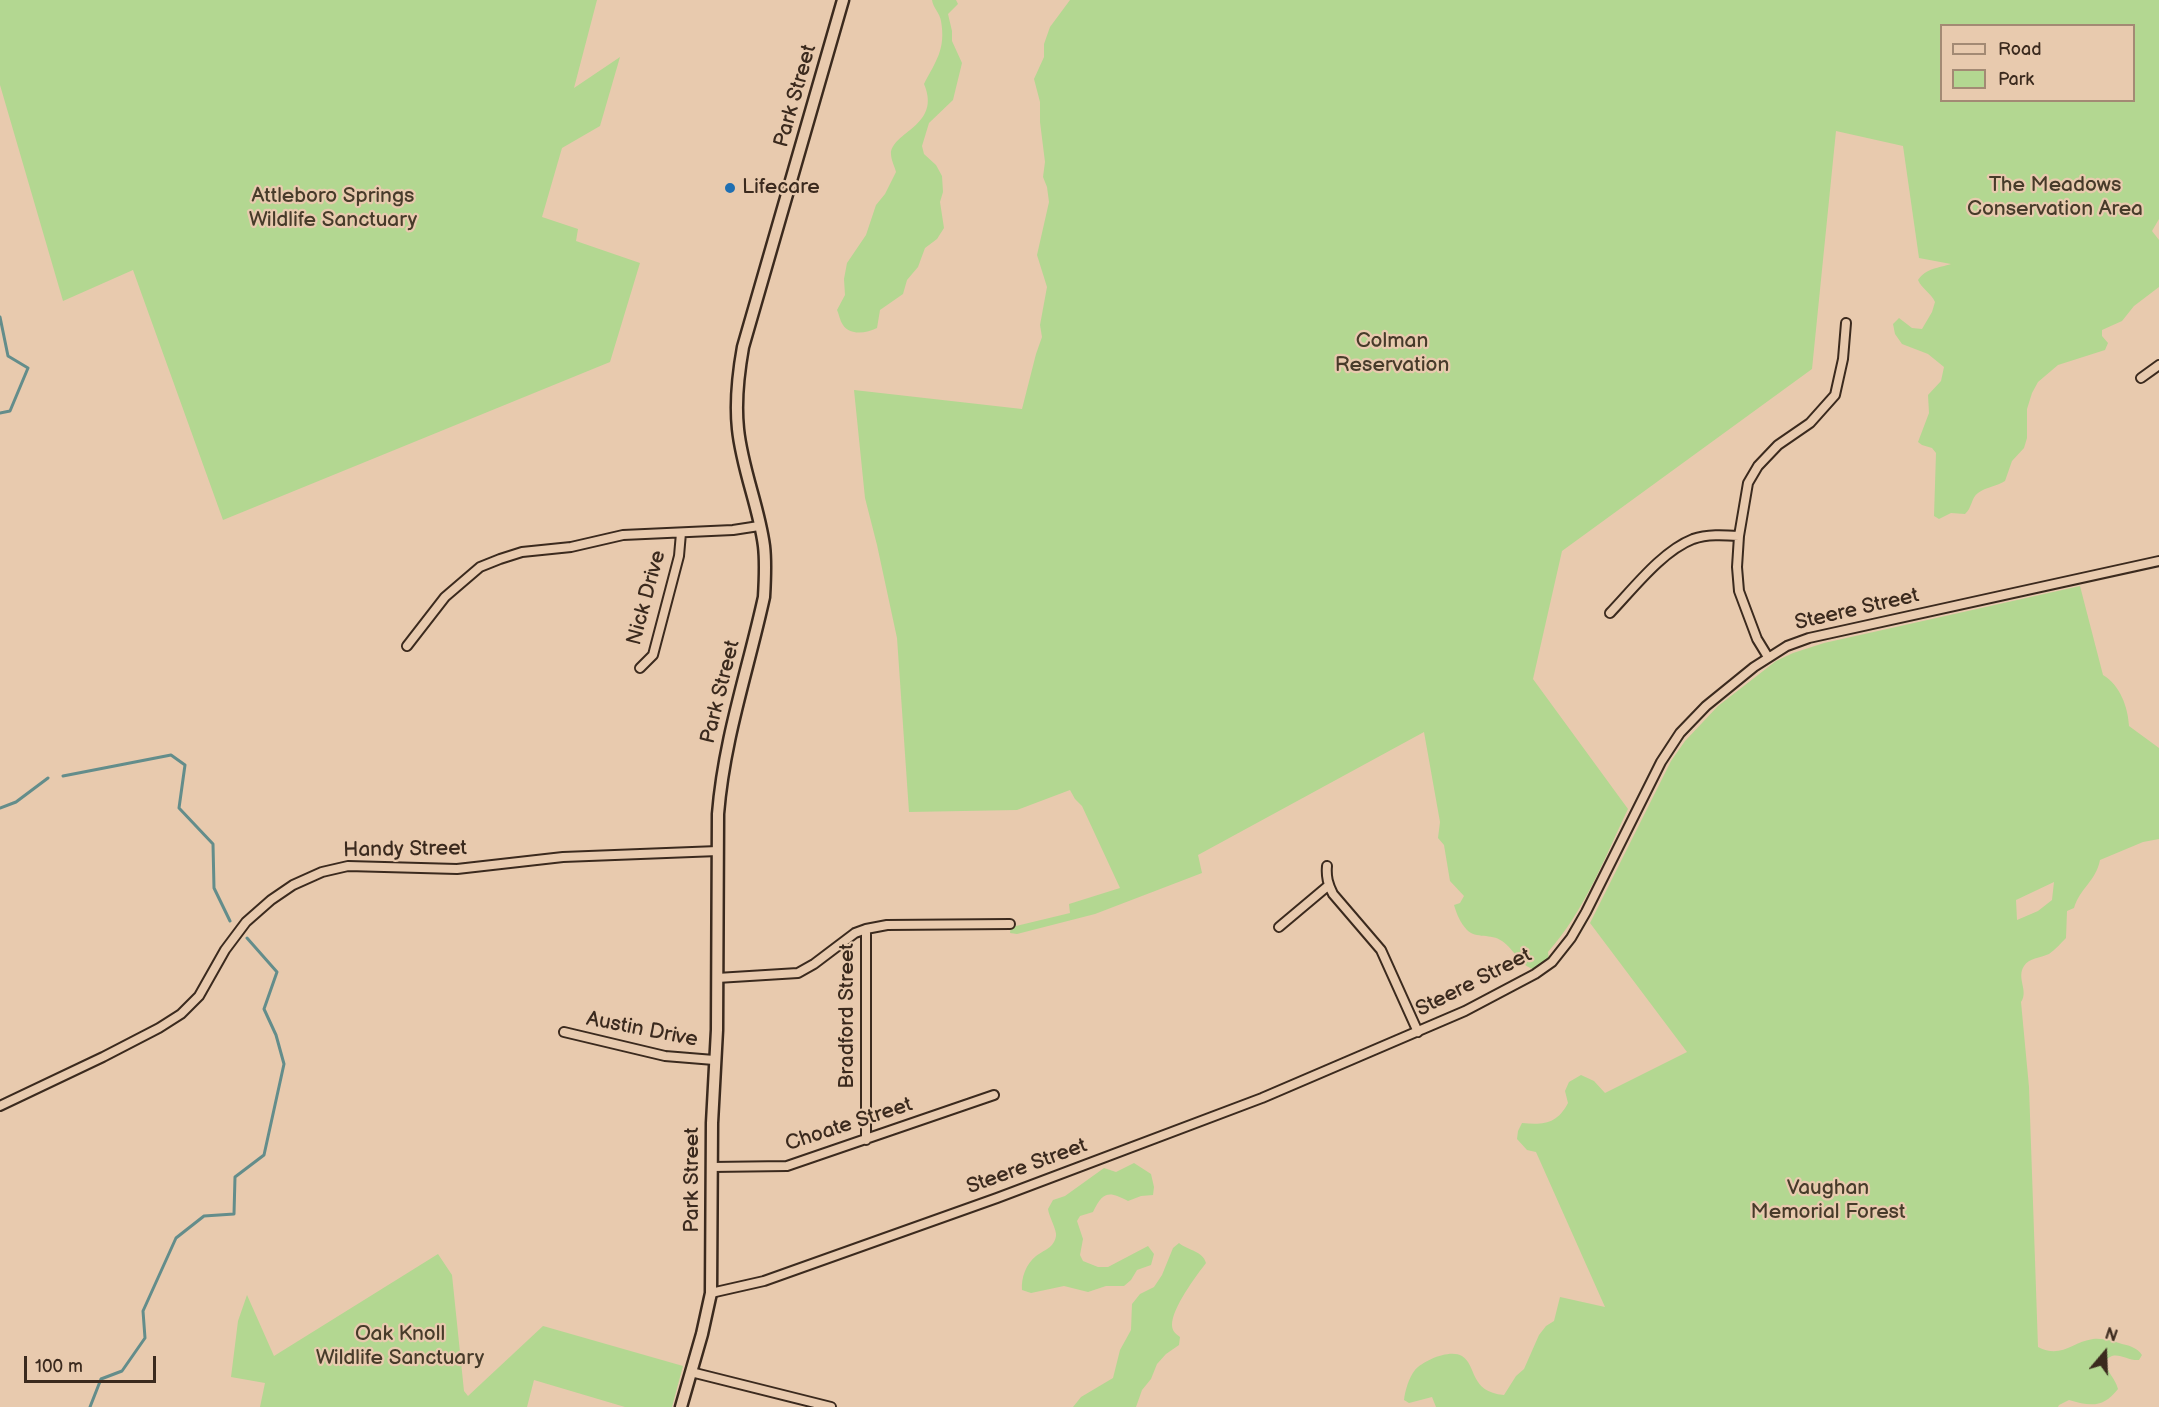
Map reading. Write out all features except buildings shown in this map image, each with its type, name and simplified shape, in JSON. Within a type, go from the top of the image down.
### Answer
[{"type":"main road","name":"Park Street","points":[[681,1407],[711,1293],[718,814],[725,752],[764,597],[764,544],[738,431],[737,378],[746,337],[843,0]]},
{"type":"street","points":[[1768,657],[1757,639],[1739,591],[1737,567],[1739,536],[1748,483],[1758,466],[1778,445],[1810,423],[1835,395],[1843,358],[1846,322]]},
{"type":"street","points":[[2141,378],[2159,365]]},
{"type":"street","points":[[407,646],[445,597],[480,567],[522,552],[571,547],[624,535],[733,530],[759,526]]},
{"type":"street","name":"Nick Drive","points":[[640,668],[653,656],[679,556],[681,533]]},
{"type":"street","points":[[1610,613],[1677,547],[1695,538],[1720,535],[1739,536]]},
{"type":"street","name":"Steere Street","points":[[711,1293],[764,1281],[1168,1134],[1262,1098],[1418,1032],[1507,990],[1552,962],[1571,938],[1656,771],[1680,733],[1706,706],[1768,657],[1787,646],[1809,638],[2159,561]]},
{"type":"street","name":"Handy Street","points":[[0,1106],[103,1057],[181,1014],[199,996],[225,950],[246,922],[271,900],[293,885],[322,872],[348,866],[457,868],[563,857],[718,851]]},
{"type":"street","points":[[1327,866],[1326,876],[1333,894],[1381,950],[1418,1032]]},
{"type":"street","points":[[1279,927],[1329,885]]},
{"type":"street","points":[[717,978],[798,973],[814,964],[855,933],[866,928],[887,925],[1010,924]]},
{"type":"street","name":"Bradford Street","points":[[866,928],[866,1140]]},
{"type":"street","name":"Austin Drive","points":[[564,1032],[665,1056],[714,1060]]},
{"type":"street","name":"Choate Street","points":[[712,1167],[787,1166],[994,1095]]},
{"type":"street","points":[[691,1372],[831,1407]]},
{"type":"green space","name":"Attleboro Springs Wildlife Sanctuary","points":[[0,0],[597,0],[574,88],[620,57],[600,126],[562,148],[542,217],[578,229],[576,241],[640,263],[610,362],[223,520],[133,270],[63,301],[0,85]]},
{"type":"green space","points":[[932,0],[956,0],[958,4],[948,14],[952,41],[962,63],[953,100],[929,123],[922,146],[924,154],[936,165],[942,176],[943,192],[940,202],[944,228],[937,239],[925,248],[918,267],[907,280],[903,294],[880,310],[877,328],[854,332],[843,325],[837,310],[845,295],[844,279],[847,263],[866,235],[876,205],[885,194],[896,172],[891,156],[893,146],[914,127],[926,110],[928,98],[924,84],[939,54],[942,39],[940,18]]},
{"type":"green space","name":"Colman Reservation","points":[[1070,0],[2159,0],[2159,219],[2152,231],[2159,240],[2159,287],[2134,306],[2122,321],[2102,330],[2102,336],[2108,343],[2105,350],[2058,365],[2038,382],[2027,409],[2027,438],[2024,448],[2012,461],[2005,481],[1978,493],[1965,514],[1951,513],[1939,519],[1934,516],[1936,453],[1932,448],[1918,442],[1929,413],[1928,395],[1941,381],[1944,367],[1928,354],[1902,344],[1895,334],[1893,324],[1899,318],[1912,328],[1922,329],[1935,302],[1918,280],[1929,271],[1951,264],[1919,258],[1903,146],[1836,131],[1812,369],[1562,551],[1533,679],[1628,809],[1583,902],[1548,952],[1549,960],[1537,970],[1531,969],[1502,941],[1471,933],[1461,921],[1454,905],[1460,903],[1464,896],[1450,881],[1444,845],[1438,838],[1440,822],[1424,732],[1198,855],[1202,873],[1095,914],[1017,934],[1010,933],[1011,925],[1016,926],[1070,913],[1069,904],[1120,888],[1082,806],[1070,790],[1017,810],[909,812],[897,638],[865,498],[854,390],[1022,409],[1042,337],[1040,325],[1047,287],[1037,255],[1049,202],[1043,177],[1045,162],[1040,102],[1034,79],[1044,57],[1044,44],[1050,27]]},
{"type":"green space","name":"Vaughan Memorial Forest","points":[[2080,586],[2103,675],[2109,679],[2122,697],[2129,726],[2159,748],[2159,839],[2143,842],[2100,860],[2095,874],[2074,908],[2067,911],[2066,938],[2049,954],[2026,963],[2021,975],[2024,993],[2021,1002],[2029,1087],[2038,1347],[2060,1351],[2086,1341],[2100,1339],[2131,1347],[2142,1355],[2139,1360],[2134,1360],[2116,1355],[2105,1362],[2118,1389],[2108,1399],[2097,1404],[2084,1404],[2069,1400],[2058,1407],[1436,1407],[1432,1397],[1409,1403],[1404,1400],[1409,1380],[1415,1370],[1431,1359],[1451,1354],[1457,1354],[1467,1360],[1479,1384],[1485,1389],[1504,1395],[1516,1376],[1524,1369],[1539,1335],[1546,1326],[1554,1321],[1560,1297],[1605,1307],[1536,1152],[1527,1150],[1517,1139],[1518,1131],[1522,1123],[1549,1122],[1559,1115],[1568,1103],[1565,1091],[1569,1082],[1581,1075],[1594,1081],[1605,1093],[1687,1052],[1590,923],[1671,761],[1685,741],[1718,706],[1776,661],[1824,643]],"holes":[[[2054,882],[2052,900],[2038,911],[2017,920],[2016,900]]]},
{"type":"green space","points":[[1134,1163],[1151,1174],[1153,1195],[1141,1196],[1128,1201],[1111,1195],[1103,1197],[1093,1212],[1080,1216],[1077,1221],[1083,1239],[1080,1255],[1083,1261],[1098,1267],[1108,1267],[1148,1246],[1154,1254],[1151,1265],[1137,1270],[1124,1286],[1106,1286],[1088,1292],[1064,1286],[1031,1293],[1022,1290],[1023,1276],[1029,1263],[1051,1246],[1055,1240],[1055,1230],[1048,1209],[1053,1200],[1065,1196],[1104,1168],[1116,1172]]},
{"type":"green space","points":[[1179,1243],[1202,1256],[1206,1263],[1185,1292],[1173,1318],[1172,1327],[1180,1337],[1179,1345],[1157,1364],[1151,1379],[1142,1390],[1136,1407],[1073,1407],[1081,1397],[1113,1378],[1120,1350],[1131,1330],[1132,1304],[1140,1294],[1154,1287],[1162,1275],[1173,1248]]},
{"type":"green space","name":"Oak Knoll Wildlife Sanctuary","points":[[438,1254],[452,1275],[464,1391],[468,1396],[543,1326],[683,1366],[672,1407],[625,1407],[534,1380],[527,1407],[260,1407],[265,1383],[231,1377],[238,1321],[247,1295],[274,1356]]},
{"type":"waterway","points":[[0,317],[8,356],[28,368],[10,411],[0,413]]},
{"type":"waterway","points":[[63,776],[171,755],[185,765],[179,808],[213,844],[214,888],[230,921]]},
{"type":"waterway","points":[[0,808],[16,802],[48,778]]},
{"type":"waterway","points":[[90,1407],[101,1379],[122,1371],[145,1338],[143,1311],[176,1238],[204,1216],[234,1214],[235,1177],[264,1155],[284,1064],[276,1035],[264,1009],[277,972],[247,938]]},
{"type":"place","name":"Lifecare","points":[[730,188]]},
{"type":"park label","name":"The Meadows Conservation Area","points":[[2055,198]]}]
